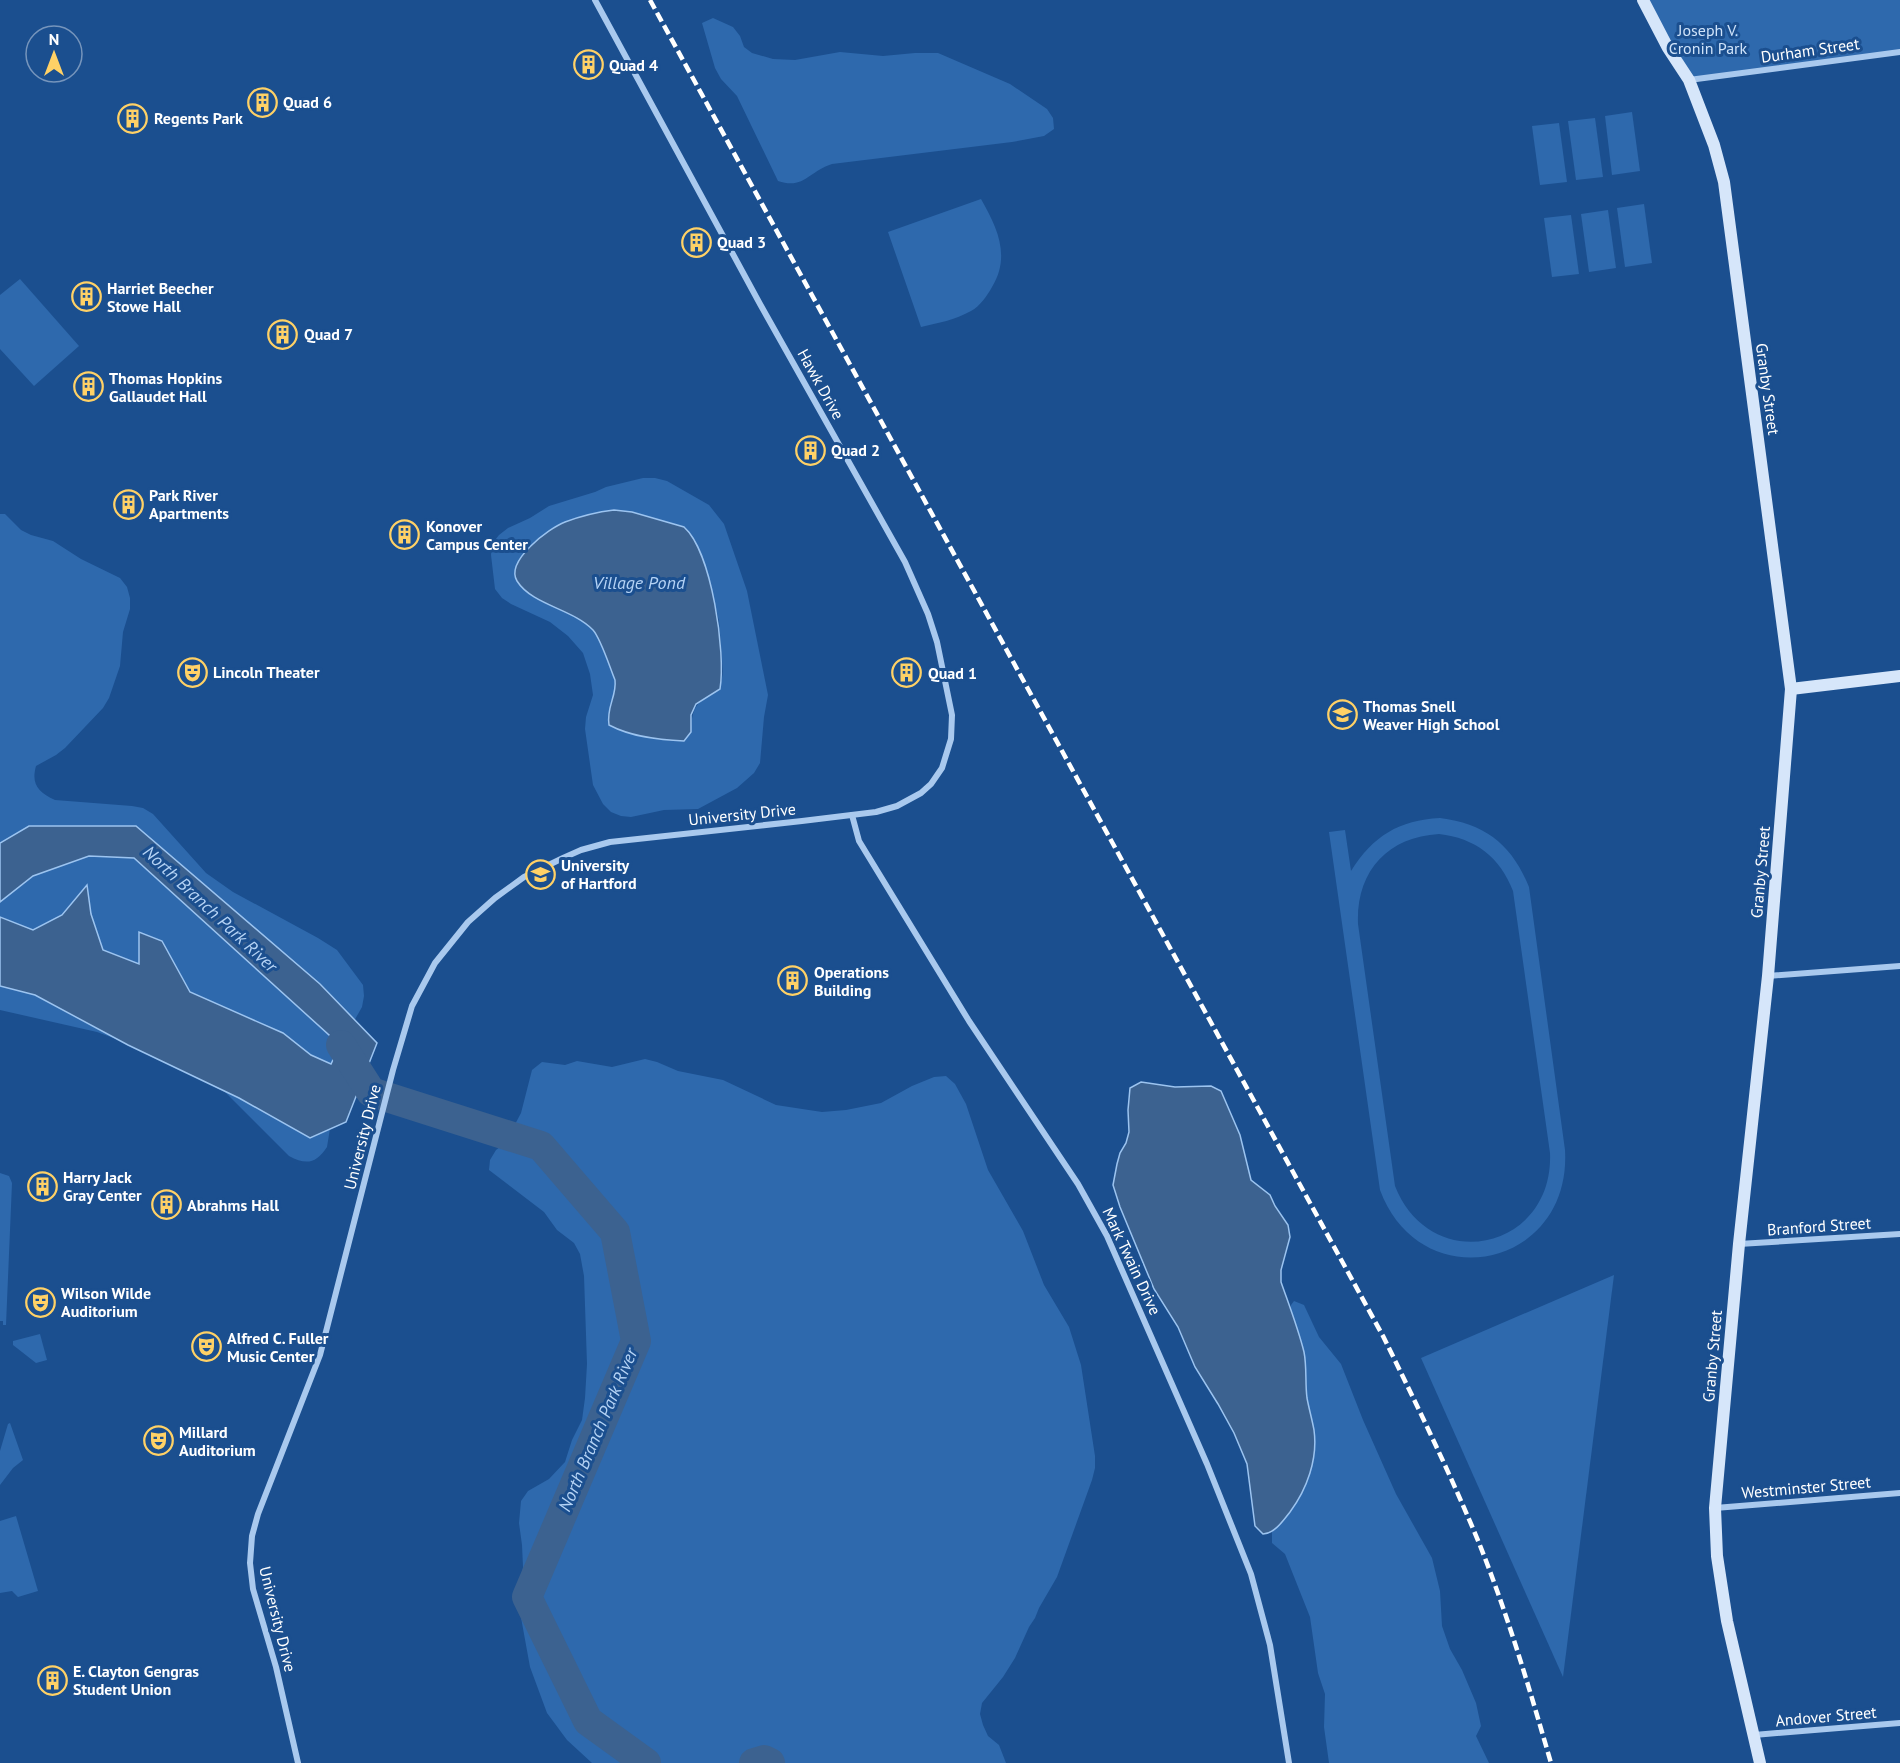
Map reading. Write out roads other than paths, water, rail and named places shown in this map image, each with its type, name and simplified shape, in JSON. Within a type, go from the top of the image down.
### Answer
[{"type":"main road","name":"Granby Street","points":[[1643,0],[1668,48],[1689,80],[1714,145],[1724,182],[1791,689],[1768,976],[1739,1244],[1715,1508],[1717,1556],[1727,1621],[1760,1763]]},
{"type":"main road","points":[[1791,689],[1900,676]]},
{"type":"street","name":"Hawk Drive","points":[[595,0],[760,304],[905,562],[928,614],[937,642],[952,715],[951,739],[942,768],[927,788],[906,802],[876,812],[852,815]]},
{"type":"street","name":"Durham Street","points":[[1689,80],[1900,52]]},
{"type":"street","name":"University Drive","points":[[298,1763],[276,1667],[253,1589],[250,1563],[251,1543],[255,1520],[320,1354],[393,1070],[412,1006],[435,963],[455,937],[495,898],[524,877],[581,850],[610,842],[852,815]]},
{"type":"street","name":"Mark Twain Drive","points":[[852,815],[859,841],[981,1040],[1078,1184],[1107,1236],[1207,1464],[1251,1574],[1270,1645],[1289,1763]]},
{"type":"street","points":[[1768,976],[1900,966]]},
{"type":"street","name":"Branford Street","points":[[1739,1244],[1900,1234]]},
{"type":"street","name":"Westminster Street","points":[[1715,1508],[1900,1493]]},
{"type":"street","name":"Andover Street","points":[[1754,1735],[1900,1723]]},
{"type":"water","name":"Village Pond","points":[[614,510],[632,512],[684,527],[694,540],[709,580],[719,629],[720,689],[696,704],[691,715],[691,732],[684,741],[645,737],[609,725],[615,680],[596,634],[575,617],[532,596],[517,581],[515,573],[517,564],[530,546],[549,531],[577,518]]},
{"type":"water","points":[[29,826],[136,826],[320,984],[377,1043],[346,1122],[310,1138],[239,1098],[128,1045],[35,995],[0,986],[0,917],[33,930],[62,915],[87,885],[91,914],[103,950],[139,964],[139,932],[162,941],[190,992],[283,1033],[311,1055],[331,1064],[340,1045],[134,858],[89,856],[33,876],[0,902],[0,843]]},
{"type":"water","points":[[1141,1082],[1175,1087],[1211,1086],[1221,1091],[1240,1135],[1251,1180],[1270,1195],[1288,1225],[1290,1237],[1281,1270],[1281,1282],[1304,1352],[1307,1398],[1315,1441],[1313,1463],[1306,1484],[1287,1516],[1271,1532],[1263,1534],[1255,1526],[1247,1464],[1234,1433],[1195,1367],[1178,1327],[1154,1289],[1113,1185],[1120,1153],[1129,1132],[1130,1088]]},
{"type":"waterway","name":"North Branch Park River","points":[[341,1045],[371,1092],[541,1146],[615,1232],[636,1341],[527,1597],[588,1721],[646,1763]]},
{"type":"waterway","name":"North Branch Park River","points":[[754,1763],[764,1760],[770,1763]]},
{"type":"railway","points":[[650,0],[1383,1336],[1432,1436],[1477,1538],[1508,1622],[1551,1763]]},
{"type":"place","name":"Quad 4","points":[[588,65]]},
{"type":"place","name":"Quad 6","points":[[262,102]]},
{"type":"place","name":"Regents Park","points":[[133,118]]},
{"type":"place","name":"Quad 3","points":[[696,242]]},
{"type":"place","name":"Harriet Beecher Stowe Hall","points":[[86,297]]},
{"type":"place","name":"Quad 7","points":[[283,334]]},
{"type":"place","name":"Thomas Hopkins Gallaudet Hall","points":[[88,387]]},
{"type":"place","name":"Quad 2","points":[[810,450]]},
{"type":"place","name":"Park River Apartments","points":[[128,504]]},
{"type":"place","name":"Konover Campus Center","points":[[405,535]]},
{"type":"place","name":"Lincoln Theater","points":[[192,672]]},
{"type":"place","name":"Quad 1","points":[[907,673]]},
{"type":"place","name":"Thomas Snell Weaver High School","points":[[1342,715]]},
{"type":"place","name":"University of Hartford","points":[[540,874]]},
{"type":"place","name":"Operations Building","points":[[793,981]]},
{"type":"place","name":"Harry Jack Gray Center","points":[[42,1186]]},
{"type":"place","name":"Abrahms Hall","points":[[166,1205]]},
{"type":"place","name":"Wilson Wilde Auditorium","points":[[40,1302]]},
{"type":"place","name":"Alfred C. Fuller Music Center","points":[[206,1347]]},
{"type":"place","name":"Millard Auditorium","points":[[158,1441]]},
{"type":"place","name":"E. Clayton Gengras Student Union","points":[[52,1680]]},
{"type":"park label","name":"Joseph V. Cronin Park","points":[[1708,39]]}]
